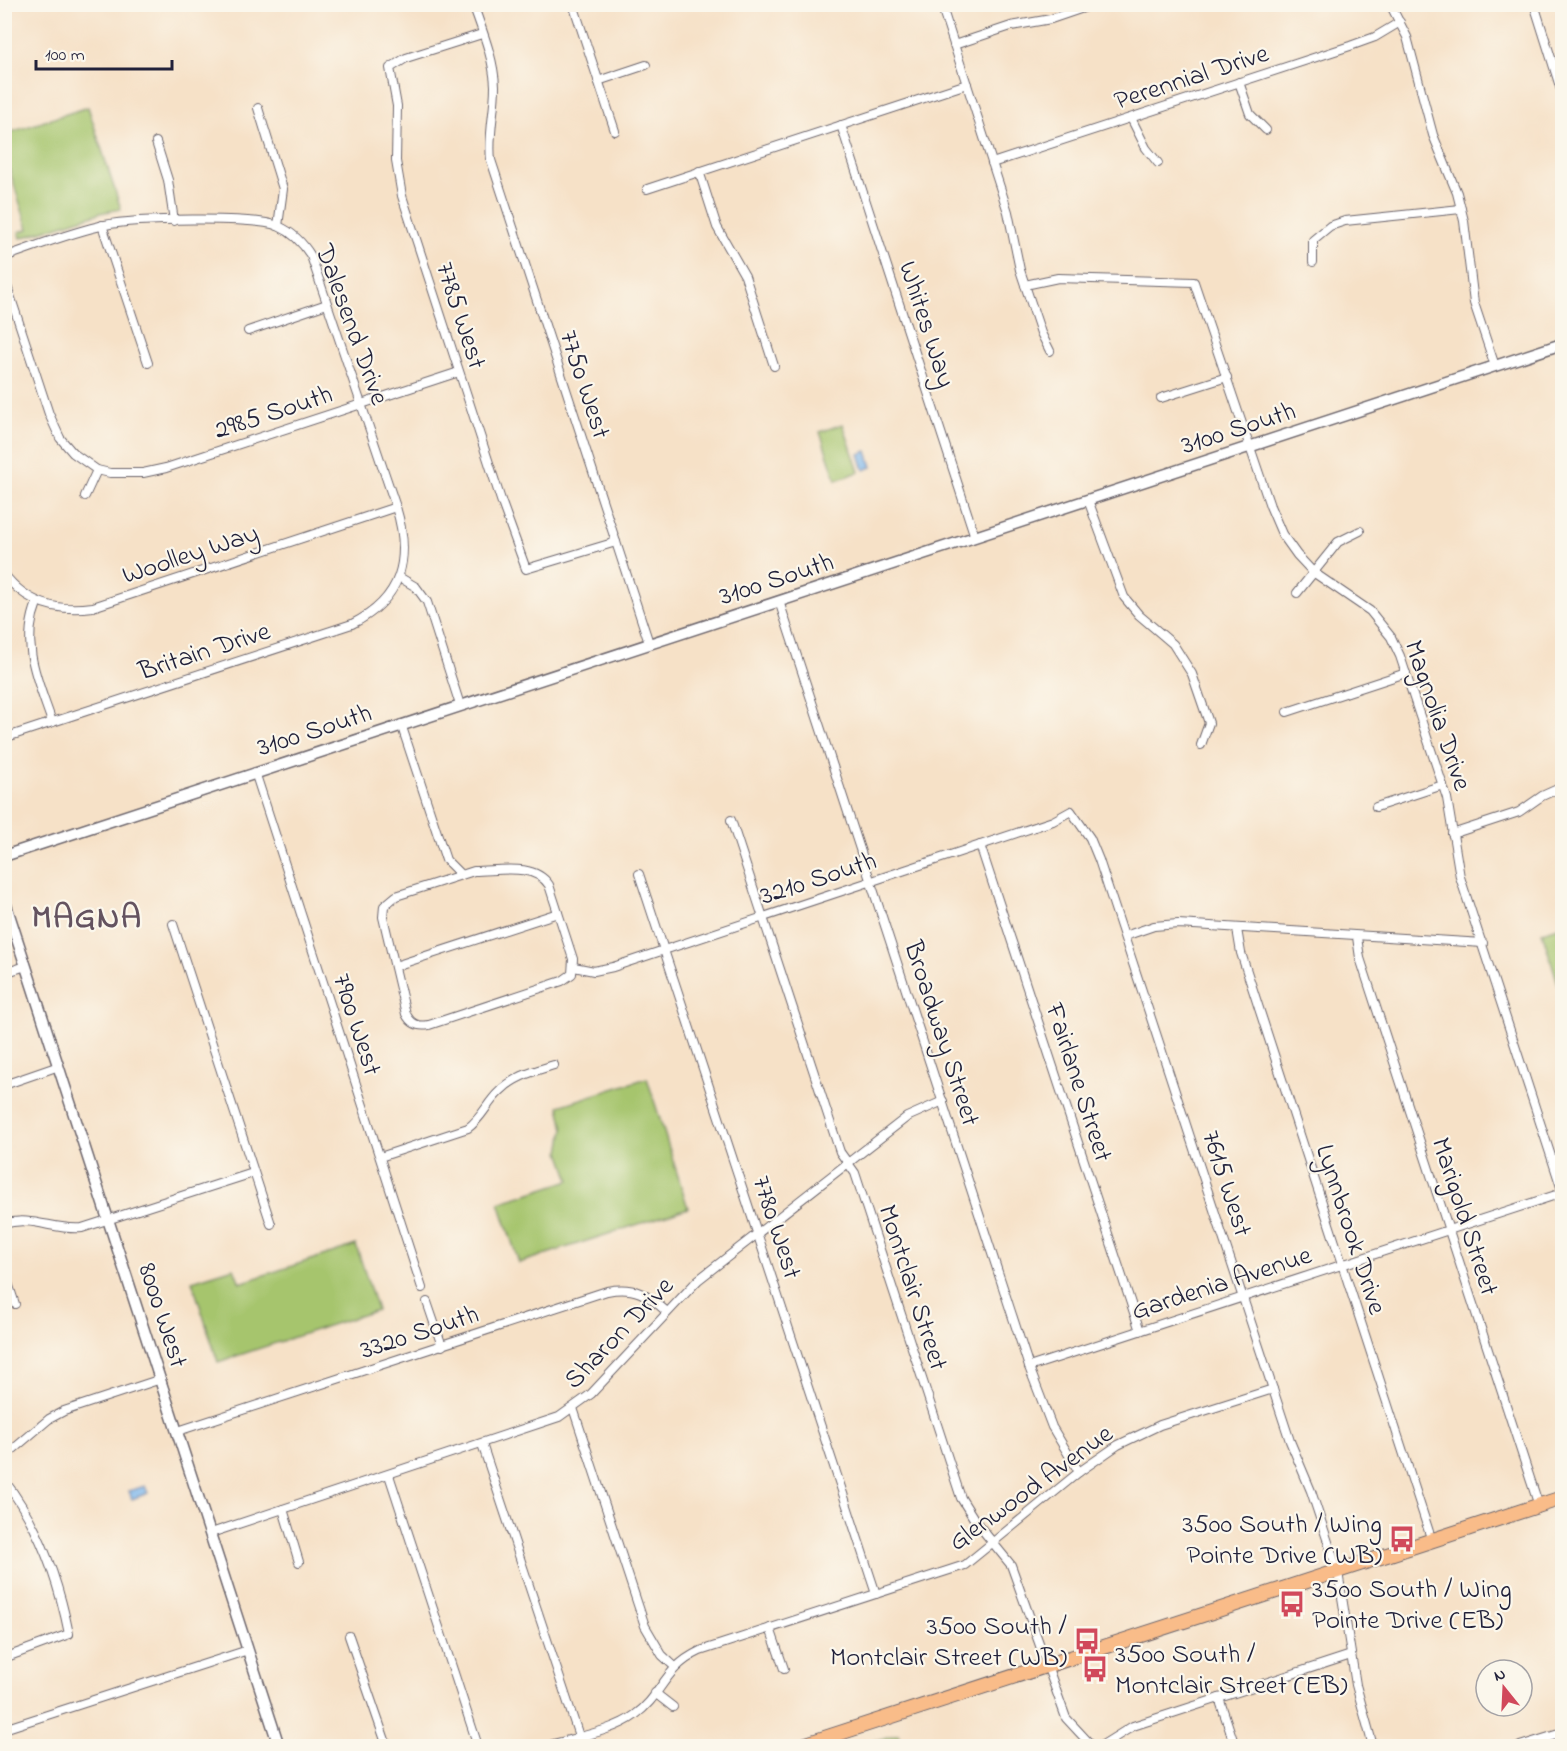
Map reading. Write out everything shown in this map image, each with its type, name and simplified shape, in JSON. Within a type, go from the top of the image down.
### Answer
[{"type":"main road","points":[[800,1746],[1563,1498]]},
{"type":"street","name":"7750 West","points":[[473,4],[494,70],[494,105],[489,137],[491,160],[649,643]]},
{"type":"street","points":[[573,4],[615,131]]},
{"type":"street","points":[[941,4],[1008,212],[1025,285],[1041,335],[1050,351]]},
{"type":"street","points":[[954,45],[1011,26],[1051,19],[1095,4]]},
{"type":"street","points":[[1390,4],[1412,53],[1433,135],[1461,209],[1474,303],[1495,366]]},
{"type":"street","points":[[1534,4],[1563,93]]},
{"type":"street","name":"Perennial Drive","points":[[992,163],[1350,46],[1375,37],[1400,22]]},
{"type":"street","name":"7785 West","points":[[482,34],[406,58],[390,68],[397,106],[396,161],[402,196],[526,569],[616,542]]},
{"type":"street","points":[[598,81],[646,65]]},
{"type":"street","points":[[1239,82],[1250,114],[1266,130]]},
{"type":"street","points":[[647,189],[967,84]]},
{"type":"street","points":[[258,108],[283,189],[278,226]]},
{"type":"street","points":[[1131,118],[1146,148],[1158,163]]},
{"type":"street","name":"Whites Way","points":[[840,125],[975,537]]},
{"type":"street","points":[[156,142],[168,180],[174,221]]},
{"type":"street","points":[[699,171],[717,227],[745,276],[774,366]]},
{"type":"street","points":[[1313,262],[1313,240],[1330,226],[1345,221],[1461,209]]},
{"type":"street","name":"Dalesend Drive","points":[[4,257],[102,225],[174,221],[255,222],[278,226],[299,240],[305,248],[327,304],[396,507],[405,543],[399,577]]},
{"type":"street","points":[[102,225],[148,363]]},
{"type":"street","points":[[4,277],[49,414],[60,438],[73,453],[97,470],[85,496]]},
{"type":"street","name":"Magnolia Drive","points":[[1025,285],[1058,278],[1194,282],[1282,534],[1313,572],[1370,611],[1390,637],[1406,673],[1443,785],[1456,862],[1563,1191]]},
{"type":"street","points":[[248,330],[327,304]]},
{"type":"street","name":"3100 South","points":[[4,856],[1563,344]]},
{"type":"street","name":"2985 South","points":[[97,470],[126,475],[166,468],[459,372]]},
{"type":"street","points":[[1161,398],[1227,377]]},
{"type":"street","points":[[1088,500],[1124,597],[1139,615],[1173,644],[1192,674],[1209,723],[1201,745]]},
{"type":"street","name":"Woolley Way","points":[[4,574],[14,586],[37,603],[57,608],[93,607],[396,507]]},
{"type":"street","points":[[1298,593],[1338,542],[1360,531]]},
{"type":"street","points":[[399,577],[416,587],[427,602],[460,705]]},
{"type":"street","name":"Britain Drive","points":[[4,738],[352,624],[367,617],[381,605],[399,577]]},
{"type":"street","name":"Broadway Street","points":[[779,601],[1029,1367],[1052,1427],[1079,1472]]},
{"type":"street","points":[[37,603],[31,618],[29,649],[52,722]]},
{"type":"street","points":[[1287,712],[1406,673]]},
{"type":"street","points":[[401,724],[446,860],[461,875]]},
{"type":"street","name":"7900 West","points":[[255,772],[422,1288]]},
{"type":"street","points":[[1376,807],[1443,785]]},
{"type":"street","points":[[1452,834],[1519,812],[1560,788],[1563,803]]},
{"type":"street","name":"3210 South","points":[[573,970],[594,970],[664,950],[1053,821],[1071,811]]},
{"type":"street","name":"7615 West","points":[[1071,811],[1095,849],[1273,1389],[1338,1572],[1362,1712],[1373,1746]]},
{"type":"street","name":"Montclair Street","points":[[730,820],[840,1152],[855,1173],[961,1498],[976,1522],[1011,1565],[1066,1718],[1092,1746]]},
{"type":"street","name":"Fairlane Street","points":[[980,845],[1140,1331]]},
{"type":"street","points":[[440,882],[446,860]]},
{"type":"street","points":[[474,871],[539,873],[549,885],[573,970],[562,981],[429,1025],[413,1024],[406,1014],[383,917],[384,906],[396,896],[461,875],[474,871]]},
{"type":"street","name":"7780 West","points":[[639,874],[876,1594]]},
{"type":"street","name":"8000 West","points":[[4,899],[279,1746]]},
{"type":"street","points":[[395,966],[558,913]]},
{"type":"street","points":[[173,924],[271,1224]]},
{"type":"street","points":[[1125,936],[1165,924],[1483,943]]},
{"type":"street","name":"Lynnbrook Drive","points":[[1237,929],[1241,953],[1432,1541]]},
{"type":"street","name":"Marigold Street","points":[[1357,937],[1360,958],[1539,1506]]},
{"type":"street","points":[[4,973],[26,966]]},
{"type":"street","points":[[381,1158],[468,1128],[476,1123],[500,1091],[511,1081],[554,1065]]},
{"type":"street","points":[[4,1084],[59,1066]]},
{"type":"street","name":"Sharon Drive","points":[[211,1533],[542,1425],[573,1408],[608,1378],[667,1311],[698,1280],[917,1110],[943,1101]]},
{"type":"street","points":[[4,1224],[33,1221],[69,1230],[253,1173]]},
{"type":"street","name":"Gardenia Avenue","points":[[1029,1367],[1563,1191]]},
{"type":"street","points":[[4,1271],[15,1304]]},
{"type":"street","name":"3320 South","points":[[178,1431],[623,1288],[641,1292],[667,1311]]},
{"type":"street","points":[[427,1302],[442,1346]]},
{"type":"street","points":[[4,1457],[49,1419],[64,1411],[161,1379]]},
{"type":"street","name":"Glenwood Avenue","points":[[548,1746],[621,1723],[635,1716],[675,1667],[700,1651],[965,1565],[995,1543],[1079,1472],[1139,1434],[1273,1389]]},
{"type":"street","points":[[573,1408],[645,1626],[662,1655],[675,1667]]},
{"type":"street","points":[[482,1444],[579,1736]]},
{"type":"street","points":[[389,1475],[478,1746]]},
{"type":"street","points":[[4,1480],[38,1532],[64,1610],[69,1634],[4,1658]]},
{"type":"street","points":[[282,1509],[299,1562]]},
{"type":"street","points":[[770,1628],[784,1669]]},
{"type":"street","points":[[350,1636],[387,1746]]},
{"type":"street","points":[[4,1729],[248,1650]]},
{"type":"street","points":[[1101,1746],[1133,1726],[1351,1655]]},
{"type":"street","points":[[655,1693],[673,1707]]},
{"type":"street","points":[[1219,1698],[1235,1746]]},
{"type":"street","points":[[1520,1746],[1563,1733]]},
{"type":"green space","points":[[88,107],[121,209],[100,213],[21,238],[19,232],[28,229],[5,156],[5,134]]},
{"type":"green space","points":[[843,424],[859,472],[836,480],[820,432]]},
{"type":"green space","points":[[1562,926],[1562,996],[1542,932]]},
{"type":"green space","points":[[647,1078],[688,1208],[519,1263],[499,1203],[570,1180],[560,1152],[564,1129],[559,1106]]},
{"type":"green space","points":[[356,1245],[377,1310],[218,1362],[192,1281],[234,1268],[240,1283]]},
{"type":"green space","points":[[898,1734],[903,1746],[857,1746]]},
{"type":"water","points":[[867,451],[872,467],[864,470],[859,454]]},
{"type":"water","points":[[145,1486],[148,1493],[132,1499],[129,1491]]},
{"type":"place","name":"3500 South / Wing Pointe Drive (WB)","points":[[1402,1539]]},
{"type":"place","name":"3500 South / Wing Pointe Drive (EB)","points":[[1292,1604]]},
{"type":"place","name":"3500 South / Montclair Street (WB)","points":[[1087,1641]]},
{"type":"place","name":"3500 South / Montclair Street (EB)","points":[[1095,1669]]},
{"type":"district","name":"MAGNA","points":[[87,915]]}]
